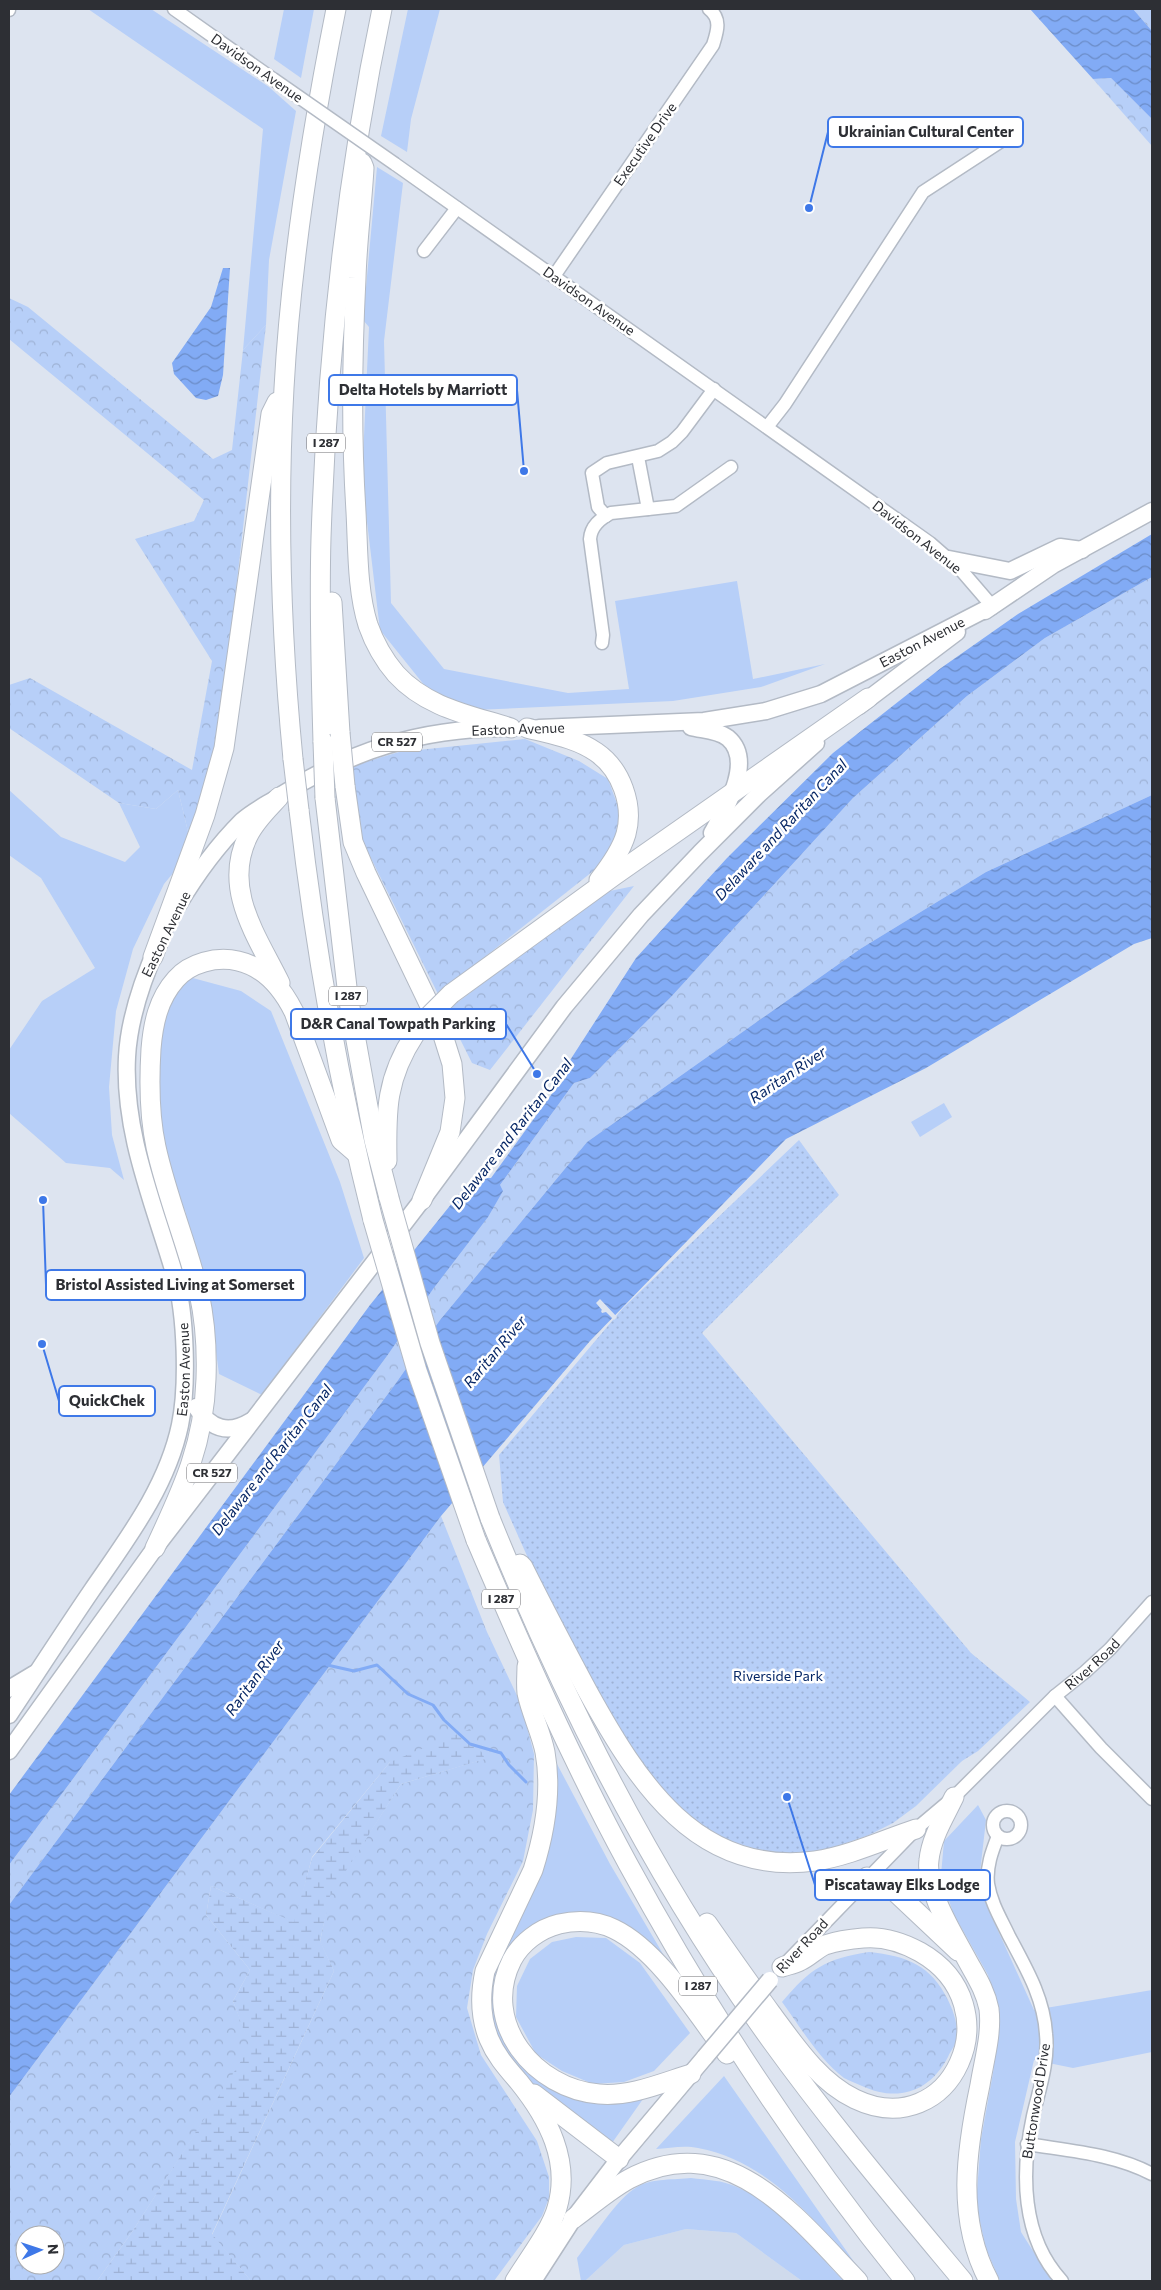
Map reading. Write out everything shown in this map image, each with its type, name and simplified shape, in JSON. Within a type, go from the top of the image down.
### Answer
[{"type":"highway","name":"I 287","points":[[336,9],[302,203],[284,388],[281,578],[284,654],[307,878],[329,1016],[356,1153],[373,1220],[417,1371],[476,1540],[527,1659],[575,1760],[644,1894],[701,1991],[795,2136],[905,2281]]},
{"type":"highway","name":"I 287","points":[[382,9],[356,146],[341,254],[333,332],[325,461],[320,616],[326,798],[348,996],[374,1140],[388,1195],[430,1343],[490,1518],[503,1551],[582,1725],[618,1796],[675,1894],[743,2000],[802,2082],[860,2157],[963,2281]]},
{"type":"highway","points":[[356,146],[364,168],[356,276],[352,420],[358,556],[368,624],[376,643],[397,675],[434,702],[451,711],[566,738],[597,752],[617,774],[624,788],[628,817],[626,833],[614,859],[585,897]]},
{"type":"highway","points":[[153,957],[205,815],[224,748],[271,414],[284,388]]},
{"type":"highway","points":[[325,461],[340,733],[353,842],[441,1029],[452,1064],[455,1098],[452,1124],[445,1147],[422,1200]]},
{"type":"highway","points":[[388,1195],[388,1095],[398,1066],[415,1034],[426,1019],[451,994],[585,897],[868,698]]},
{"type":"highway","points":[[279,797],[248,834],[238,870],[242,905],[247,920],[287,997],[311,1053],[341,1140],[356,1153]]},
{"type":"highway","points":[[156,1548],[188,1476],[204,1417],[206,1355],[199,1295],[156,1146],[150,1108],[150,1060],[156,1018],[165,994],[180,974],[197,964],[213,960],[230,959],[246,963],[274,981],[287,997]]},
{"type":"highway","points":[[503,1551],[524,1567],[554,1629],[616,1743],[646,1786],[679,1820],[695,1833],[711,1843],[737,1854],[764,1860],[799,1862],[834,1856],[916,1829]]},
{"type":"highway","points":[[527,1659],[527,1692],[545,1751],[547,1772],[546,1812],[539,1852],[533,1870],[526,1888],[490,1959],[482,1985],[481,1996],[484,2024],[489,2039],[505,2067],[519,2082],[619,2160]]},
{"type":"highway","points":[[954,1796],[932,1845],[928,1874],[935,1898],[985,1994],[990,2024],[970,2134],[966,2174],[966,2194],[971,2228],[978,2256],[989,2281]]},
{"type":"highway","points":[[867,1877],[883,1882],[896,1892],[966,1958]]},
{"type":"highway","points":[[675,1894],[693,1902],[786,2034],[815,2068],[840,2090],[854,2099],[888,2108],[922,2102],[934,2095],[955,2073],[966,2044],[966,2014],[954,1983],[930,1958],[899,1942],[882,1938],[864,1938],[824,1946],[776,1974]]},
{"type":"highway","points":[[691,2074],[634,2091],[600,2094],[577,2090],[544,2075],[518,2049],[505,2022],[502,1993],[504,1979],[514,1956],[536,1934],[563,1923],[595,1923],[623,1934],[647,1955],[683,1994],[732,2062],[779,2133],[795,2136]]},
{"type":"highway","points":[[515,2281],[557,2210],[562,2173],[557,2145],[552,2131],[519,2082]]},
{"type":"highway","points":[[573,2219],[628,2179],[654,2169],[682,2164],[723,2169],[744,2177],[769,2193],[858,2281]]},
{"type":"main road","name":"Easton Avenue","points":[[9,1751],[156,1548],[422,1200],[564,1007],[641,915],[759,794],[868,698],[992,606],[1053,565],[1152,511]]},
{"type":"main road","points":[[949,559],[1010,571],[1060,547],[1082,550]]},
{"type":"main road","name":"Easton Avenue","points":[[9,1715],[118,1552],[155,1493],[176,1443],[184,1382],[183,1334],[176,1278],[138,1159],[128,1094],[127,1058],[130,1026],[140,989],[171,918],[205,864],[243,820],[261,806],[348,758],[379,747],[438,734],[519,728],[668,723],[738,717],[766,711],[821,694],[992,606]]},
{"type":"main road","points":[[668,723],[710,731],[727,738],[737,752],[738,776],[732,793],[720,819],[700,853]]},
{"type":"main road","points":[[184,1382],[204,1417],[215,1426],[237,1428],[253,1420]]},
{"type":"main road","points":[[9,1689],[38,1672]]},
{"type":"main road","name":"River Road","points":[[533,2281],[573,2219],[619,2160],[776,1974]]},
{"type":"street","name":"Davidson Avenue","points":[[174,9],[714,389],[949,559],[992,606]]},
{"type":"street","name":"Executive Drive","points":[[554,276],[713,45],[718,28],[716,18],[709,9]]},
{"type":"street","points":[[767,427],[785,404],[923,192],[1015,132]]},
{"type":"street","points":[[424,251],[457,208]]},
{"type":"street","points":[[606,516],[598,507],[592,473],[607,463],[658,451],[672,442],[682,432],[714,389]]},
{"type":"street","points":[[638,457],[648,509]]},
{"type":"street","points":[[602,643],[603,635],[590,539],[593,527],[606,516],[630,510],[676,506],[731,466]]},
{"type":"street","name":"River Road","points":[[776,1974],[867,1877],[916,1829],[954,1796],[1055,1696],[1104,1655],[1152,1602]]},
{"type":"street","points":[[1055,1696],[1102,1748],[1152,1798]]},
{"type":"street","name":"Buttonwood Drive","points":[[998,1836],[988,1869],[991,1898],[1038,1994],[1044,2015],[1047,2037],[1046,2055],[1027,2144],[1025,2183],[1030,2221],[1040,2250],[1062,2281]]},
{"type":"street","points":[[1027,2144],[1115,2159],[1152,2174]]},
{"type":"shaded area","points":[[686,2229],[736,2233],[802,2281],[585,2281],[624,2245]]},
{"type":"green space","points":[[88,9],[151,9],[269,87],[296,111],[269,260],[266,325],[243,350],[263,129]]},
{"type":"green space","points":[[284,9],[314,9],[301,78],[274,59]]},
{"type":"green space","points":[[408,9],[440,9],[411,119],[407,152],[381,136]]},
{"type":"green space","points":[[1133,9],[1152,9],[1152,31]]},
{"type":"green space","points":[[1111,78],[1152,119],[1152,146],[1093,79]]},
{"type":"green space","points":[[377,167],[403,183],[384,341],[391,603],[444,669],[568,693],[629,689],[615,601],[737,581],[753,679],[825,664],[761,687],[673,701],[475,710],[429,691],[380,630],[362,480],[369,327],[363,320]]},
{"type":"green space","points":[[9,298],[28,307],[213,459],[232,450],[243,350],[266,325],[220,731],[189,836],[178,790],[156,809],[119,803],[9,728],[9,685],[30,678],[192,770],[212,661],[135,539],[194,521],[204,500],[9,339]]},
{"type":"green space","points":[[1152,577],[1152,795],[986,872],[860,949],[587,1142],[440,1320],[396,1383],[9,1905],[9,1865],[387,1356],[500,1185],[574,1083],[590,1078],[671,997],[853,798],[967,696],[1045,638]]},
{"type":"green space","points":[[525,739],[579,761],[608,779],[620,812],[611,857],[438,994],[359,834],[352,766],[399,752]]},
{"type":"green space","points":[[9,790],[61,837],[125,862],[140,847],[119,803],[156,809],[178,790],[189,836],[178,867],[164,884],[133,949],[116,1011],[109,1087],[112,1135],[124,1180],[110,1168],[66,1163],[9,1113],[9,1050],[42,1001],[95,968],[41,878],[9,855]]},
{"type":"green space","points":[[634,886],[490,1070],[472,1063],[446,1011],[605,892]]},
{"type":"green space","points":[[180,963],[189,977],[241,991],[271,1011],[340,1182],[364,1258],[262,1395],[219,1374],[212,1321],[185,1210],[179,1208],[164,1156],[158,1102],[159,1054],[166,1008]]},
{"type":"green space","points":[[944,1103],[952,1117],[920,1137],[911,1122]]},
{"type":"green space","name":"Riverside Park","points":[[799,1140],[839,1195],[702,1333],[971,1653],[1030,1702],[978,1751],[962,1761],[916,1806],[893,1823],[869,1835],[815,1854],[774,1854],[725,1840],[702,1828],[651,1780],[610,1715],[532,1567],[503,1502],[499,1455],[623,1308]]},
{"type":"green space","points":[[441,1516],[487,1632],[521,1704],[534,1754],[533,1810],[523,1861],[487,1934],[473,1970],[467,2008],[481,2055],[537,2141],[549,2177],[549,2198],[542,2216],[494,2281],[251,2281],[212,2235],[334,1971],[320,1942],[329,1896],[401,1784],[484,1759],[390,1762],[312,1857],[295,1923],[211,1886],[206,1915],[250,1970],[233,2001],[251,2047],[132,2232],[97,2281],[9,2281],[9,2097]]},
{"type":"green space","points":[[470,1729],[485,1759],[401,1784],[330,1896],[320,1941],[334,1971],[212,2234],[251,2281],[97,2281],[132,2232],[250,2047],[233,2001],[250,1970],[206,1915],[211,1886],[294,1922],[312,1858],[390,1762]]},
{"type":"green space","points":[[557,1764],[610,1864],[676,1976],[599,1917],[510,1953],[505,2040],[601,2101],[643,2099],[612,2143],[606,2141],[528,2081],[496,2039],[488,2006],[496,1960]]},
{"type":"green space","points":[[978,1805],[986,1820],[979,1881],[990,1913],[1034,2010],[1152,1990],[1152,2052],[1073,2068],[1034,2060],[1015,2142],[1016,2199],[1021,2232],[1052,2281],[1000,2281],[986,2249],[976,2204],[981,2139],[993,2073],[999,2022],[988,1975],[953,1913],[941,1875],[944,1841]]},
{"type":"green space","points":[[576,1937],[606,1938],[640,1963],[690,2033],[654,2071],[624,2082],[593,2084],[562,2071],[536,2054],[516,2017],[517,1986],[530,1959],[552,1942]]},
{"type":"green space","points":[[869,1952],[895,1956],[926,1970],[941,1988],[954,2015],[957,2036],[948,2057],[931,2079],[911,2091],[888,2093],[875,2091],[844,2078],[826,2062],[782,2002],[792,1990],[820,1967],[841,1958]]},
{"type":"green space","points":[[724,2076],[859,2269],[788,2195],[768,2179],[747,2166],[724,2155],[693,2147],[656,2149]]},
{"type":"green space","points":[[691,2178],[726,2183],[752,2195],[767,2205],[781,2216],[844,2281],[802,2281],[736,2233],[686,2229],[624,2245],[585,2281],[581,2281],[577,2258],[613,2209],[629,2192],[650,2182]]},
{"type":"water","points":[[1030,9],[1133,9],[1152,31],[1152,119],[1111,78],[1093,79]]},
{"type":"water","points":[[223,268],[230,268],[223,375],[218,396],[206,400],[196,398],[174,374],[172,363],[211,307]]},
{"type":"water","name":"Delaware and Raritan Canal","points":[[1152,534],[1152,577],[1045,638],[967,696],[853,798],[671,997],[590,1078],[574,1083],[500,1185],[503,1191],[488,1217],[9,1865],[9,1795],[370,1305],[465,1187],[469,1184],[478,1184],[486,1178],[491,1178],[559,1084],[566,1078],[565,1068],[636,958],[727,858],[833,753],[941,668],[1018,614]]},
{"type":"water","name":"Raritan River","points":[[1152,795],[1152,938],[1134,944],[926,1068],[786,1139],[590,1341],[441,1516],[9,2097],[9,1905],[396,1383],[440,1320],[587,1142],[860,949],[986,872]]},
{"type":"pier","points":[[600,1299],[617,1317],[614,1320],[606,1312],[602,1313],[602,1310],[596,1303]]},
{"type":"waterway","points":[[327,1665],[354,1671],[377,1665],[408,1694],[433,1705],[444,1720],[470,1744],[501,1753],[509,1765],[526,1782]]},
{"type":"place","name":"Ukrainian Cultural Center","points":[[809,208]]},
{"type":"place","name":"Delta Hotels by Marriott","points":[[524,471]]},
{"type":"place","name":"D&R Canal Towpath Parking","points":[[537,1074]]},
{"type":"place","name":"Bristol Assisted Living at Somerset","points":[[43,1200]]},
{"type":"place","name":"QuickChek","points":[[42,1344]]},
{"type":"place","name":"Piscataway Elks Lodge","points":[[787,1797]]}]
